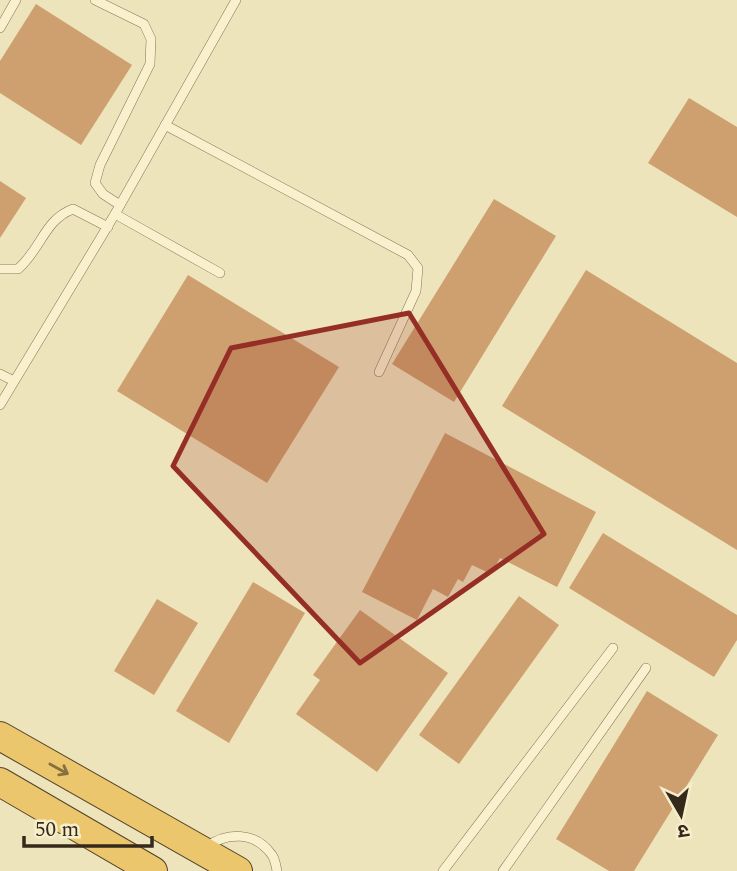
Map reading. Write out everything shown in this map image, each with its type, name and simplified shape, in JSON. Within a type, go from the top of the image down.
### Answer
[{"type":"highway","points":[[0,736],[238,871]]},
{"type":"highway","points":[[0,782],[153,871]]},
{"type":"highway","points":[[118,851],[139,814]]},
{"type":"lane","points":[[0,27],[16,0]]},
{"type":"lane","points":[[95,0],[144,24],[151,39],[150,64],[100,165],[95,183],[103,194],[120,205]]},
{"type":"lane","points":[[0,405],[108,227],[236,0]]},
{"type":"lane","points":[[165,125],[408,255],[418,268],[416,291],[379,372]]},
{"type":"lane","points":[[0,269],[19,269],[31,258],[60,214],[73,209],[108,227]]},
{"type":"lane","points":[[115,214],[220,273]]},
{"type":"lane","points":[[0,374],[14,381]]},
{"type":"lane","points":[[443,871],[613,648]]},
{"type":"lane","points":[[503,871],[646,668]]},
{"type":"lane","points":[[202,850],[216,840],[233,834],[256,841],[272,855],[277,871]]},
{"type":"highlighted area","points":[[409,313],[544,534],[360,663],[173,466],[231,348]]},
{"type":"building","points":[[36,4],[132,65],[81,145],[0,93],[0,61]]},
{"type":"building","points":[[689,98],[737,127],[737,217],[648,163]]},
{"type":"building","points":[[0,181],[26,198],[0,238]]},
{"type":"building","points":[[494,199],[556,236],[454,402],[392,364]]},
{"type":"building","points":[[586,270],[737,363],[737,550],[502,406]]},
{"type":"building","points":[[188,275],[339,367],[267,483],[117,391]]},
{"type":"building","points":[[445,433],[596,512],[557,587],[500,558],[491,574],[472,565],[463,582],[458,579],[448,597],[433,589],[417,620],[362,592]]},
{"type":"building","points":[[603,533],[737,615],[737,640],[714,677],[569,588]]},
{"type":"building","points":[[253,582],[305,613],[229,743],[176,711]]},
{"type":"building","points":[[519,596],[559,625],[459,764],[419,735]]},
{"type":"building","points":[[157,599],[198,623],[154,695],[114,671]]},
{"type":"building","points":[[360,610],[448,673],[377,772],[296,714],[320,680],[313,675]]},
{"type":"building","points":[[647,691],[718,735],[634,871],[609,871],[556,839]]}]
